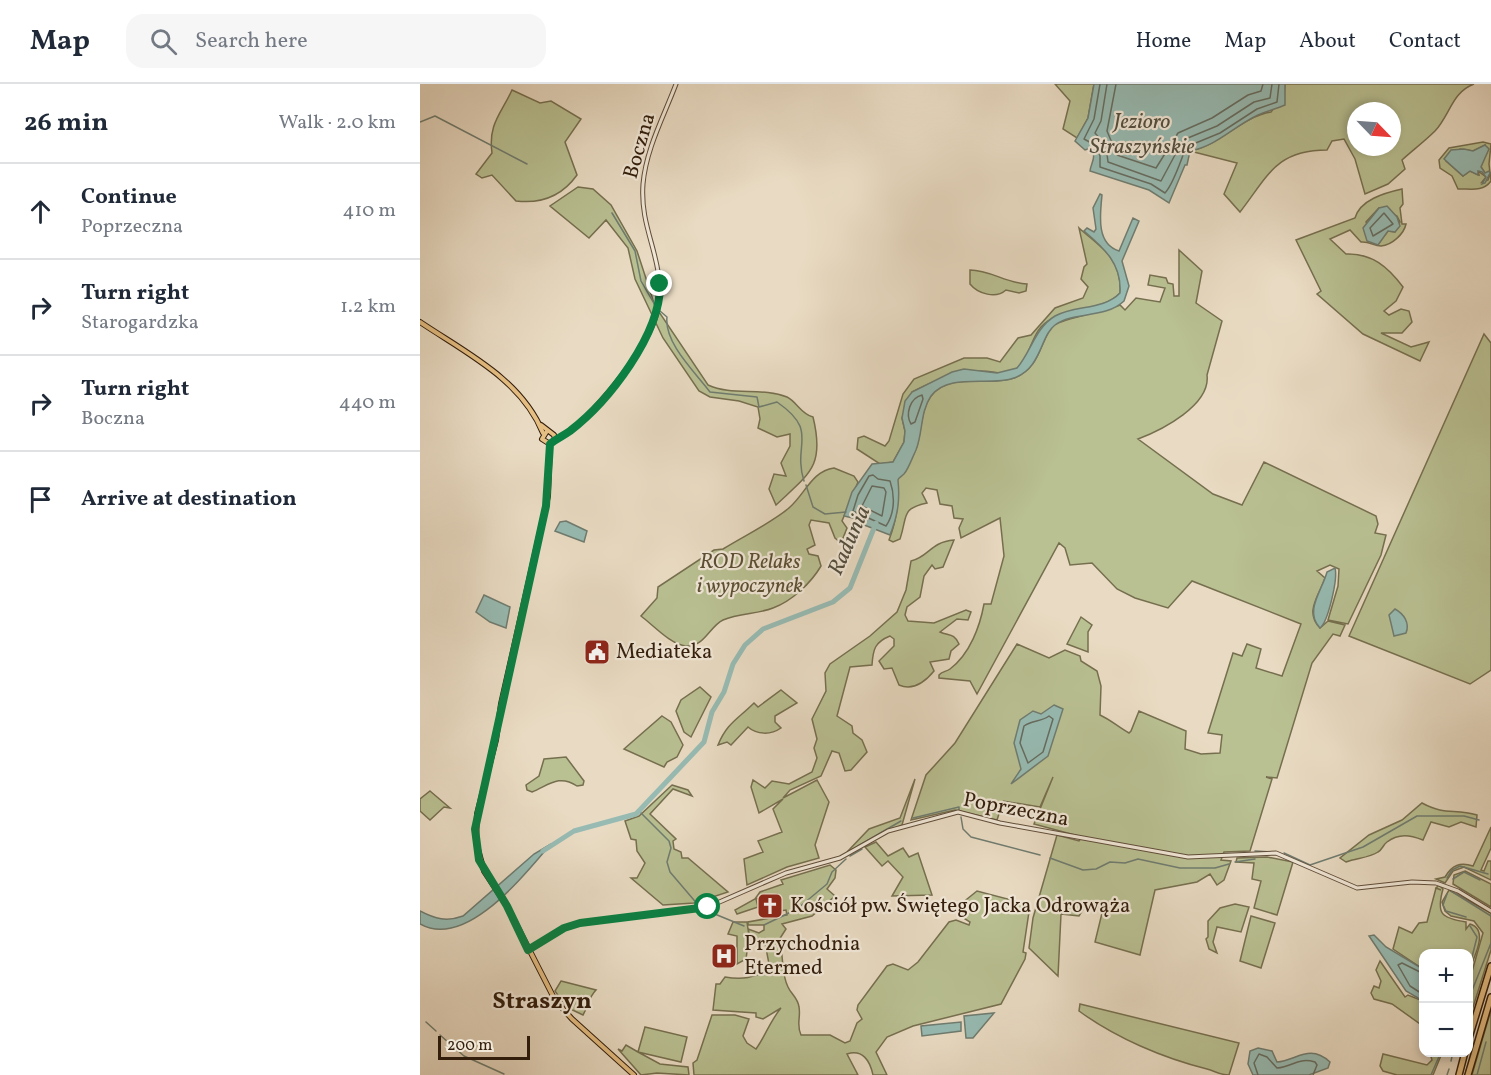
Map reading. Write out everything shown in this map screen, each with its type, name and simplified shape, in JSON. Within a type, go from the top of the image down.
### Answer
[{"type":"highway","points":[[1473,1025],[1491,966]]},
{"type":"highway","points":[[1468,1075],[1491,996]]},
{"type":"highway","points":[[1459,1075],[1464,1057]]},
{"type":"main road","points":[[420,322],[510,384],[545,432],[554,437],[548,444],[546,506],[476,819],[478,856],[562,1009],[634,1075]]},
{"type":"main road","points":[[545,432],[542,439],[548,444]]},
{"type":"street","name":"Boczna","points":[[554,437],[564,435],[612,386],[644,341],[655,319],[660,284],[645,223],[643,181],[650,152],[676,84]]},
{"type":"street","name":"Poprzeczna","points":[[528,950],[564,928],[580,923],[708,907],[786,873],[840,858],[888,831],[958,812],[1000,823],[1188,857],[1276,853],[1357,888],[1429,881],[1458,891],[1491,911]]},
{"type":"green space","points":[[1055,84],[1094,84],[1088,118],[1077,138],[1063,129],[1070,101]]},
{"type":"green space","points":[[1285,84],[1474,84],[1456,98],[1435,131],[1402,160],[1405,169],[1388,184],[1365,194],[1353,156],[1401,156],[1401,102],[1347,102],[1347,144],[1344,139],[1332,141],[1327,150],[1310,151],[1284,160],[1266,177],[1240,212],[1224,194],[1237,163],[1190,151],[1211,143],[1250,119],[1271,112],[1284,94]]},
{"type":"green space","points":[[512,90],[540,103],[551,101],[581,119],[565,142],[577,175],[558,193],[542,200],[516,201],[492,175],[482,178],[476,174],[492,153],[492,134],[496,120]]},
{"type":"green space","points":[[1483,142],[1491,144],[1489,164],[1491,181],[1488,185],[1479,189],[1458,189],[1452,176],[1440,168],[1439,160],[1449,148]],"holes":[[[1485,145],[1481,167],[1485,173],[1490,173],[1488,180],[1482,182],[1486,177],[1478,171],[1479,175],[1470,171],[1463,176],[1446,161],[1460,149],[1473,151]]]},
{"type":"green space","points":[[578,187],[593,189],[611,205],[637,251],[655,306],[708,385],[727,390],[767,392],[787,397],[813,417],[817,447],[816,458],[806,476],[776,505],[769,489],[774,474],[786,476],[781,463],[790,446],[790,434],[777,437],[758,428],[760,419],[758,407],[739,401],[710,397],[699,391],[663,338],[635,279],[628,248],[606,220],[589,238],[550,206]]},
{"type":"green space","points":[[1402,189],[1403,204],[1400,208],[1402,224],[1406,224],[1403,232],[1393,241],[1381,246],[1361,242],[1350,230],[1330,239],[1346,254],[1364,256],[1379,263],[1403,287],[1396,301],[1384,311],[1389,315],[1401,309],[1409,311],[1412,322],[1402,333],[1381,333],[1411,347],[1429,342],[1420,361],[1363,334],[1317,294],[1321,291],[1296,240],[1355,218],[1367,202]],"holes":[[[1379,208],[1397,216],[1400,222],[1395,232],[1388,231],[1377,245],[1366,222]]]},
{"type":"green space","points":[[1079,228],[1114,262],[1118,270],[1120,293],[1112,300],[1102,304],[1059,315],[1050,320],[1037,332],[1025,359],[1010,372],[964,372],[937,380],[912,392],[902,418],[905,431],[904,442],[893,462],[880,464],[857,449],[858,438],[864,436],[885,446],[889,441],[903,394],[914,379],[964,358],[987,358],[1000,362],[1018,338],[1031,335],[1055,308],[1083,298],[1088,287],[1081,279],[1087,264]]},
{"type":"green space","points":[[1179,250],[1202,271],[1196,303],[1222,321],[1206,386],[1201,396],[1183,415],[1138,439],[1213,494],[1242,505],[1264,462],[1376,516],[1378,524],[1375,533],[1386,535],[1381,555],[1348,624],[1328,620],[1338,586],[1339,569],[1330,565],[1317,571],[1325,578],[1314,604],[1315,622],[1320,628],[1328,621],[1345,625],[1340,636],[1333,634],[1312,663],[1277,778],[1266,777],[1272,779],[1250,851],[1224,852],[1221,860],[1231,861],[1224,880],[1217,885],[1210,874],[1197,882],[1155,890],[1140,955],[1095,942],[1103,909],[1086,905],[1079,916],[1061,914],[1058,976],[1029,948],[1033,918],[1057,835],[1079,841],[1082,837],[1034,824],[1053,777],[1040,807],[1003,801],[997,820],[955,810],[911,820],[926,775],[955,743],[1017,644],[1049,658],[1065,650],[1080,656],[1081,661],[1097,671],[1101,686],[1100,715],[1129,733],[1139,711],[1186,731],[1185,749],[1201,754],[1220,753],[1222,735],[1208,733],[1233,653],[1242,656],[1247,644],[1261,649],[1256,668],[1282,676],[1301,624],[1192,581],[1168,608],[1135,598],[1117,589],[1092,563],[1070,565],[1065,548],[1059,543],[977,694],[970,681],[939,678],[939,675],[950,669],[963,656],[977,630],[984,604],[991,604],[1004,556],[1000,518],[961,538],[959,528],[963,519],[954,518],[952,506],[940,504],[937,490],[926,488],[922,493],[927,503],[918,505],[909,511],[900,539],[893,542],[889,540],[897,510],[897,480],[916,449],[927,402],[939,388],[959,382],[1014,378],[1030,367],[1049,330],[1054,325],[1120,305],[1125,310],[1136,298],[1160,302],[1165,288],[1148,285],[1150,275],[1166,278],[1168,283],[1173,284],[1174,296],[1179,296]]},
{"type":"green space","points":[[970,270],[1027,284],[1026,291],[1019,293],[1006,290],[992,295],[982,293],[970,284]]},
{"type":"green space","points":[[1484,334],[1491,343],[1491,670],[1470,684],[1349,636]]},
{"type":"green space","name":"ROD Relaks i wypoczynek","points":[[834,468],[854,476],[858,482],[842,521],[847,528],[841,543],[835,538],[829,523],[811,520],[809,525],[815,545],[807,549],[809,554],[818,556],[821,566],[812,579],[794,596],[773,608],[723,620],[698,643],[687,646],[675,643],[641,616],[657,598],[658,587],[714,550],[723,549],[776,518],[795,502],[814,478]]},
{"type":"green space","points":[[954,540],[943,567],[935,569],[932,565],[924,576],[920,597],[907,607],[905,615],[908,621],[934,623],[966,610],[971,612],[968,620],[957,619],[940,632],[953,636],[959,644],[951,651],[949,659],[930,662],[934,671],[923,682],[914,686],[899,685],[892,668],[884,669],[879,661],[894,646],[894,639],[890,636],[876,647],[872,665],[850,667],[837,716],[852,726],[853,733],[862,740],[867,752],[851,770],[845,771],[839,753],[832,751],[821,776],[790,790],[783,798],[817,780],[829,802],[815,845],[819,858],[787,867],[747,885],[744,859],[763,852],[758,841],[782,832],[773,809],[783,799],[759,813],[751,787],[753,780],[765,788],[772,781],[789,784],[812,772],[817,758],[814,748],[817,739],[812,719],[826,691],[825,673],[830,664],[870,636],[897,612],[906,590],[911,561],[935,546]]},
{"type":"green space","points":[[1081,617],[1092,625],[1088,632],[1088,652],[1067,644]]},
{"type":"green space","points":[[700,687],[711,697],[691,737],[684,732],[676,711],[681,700]]},
{"type":"green space","points":[[781,690],[797,703],[775,716],[775,722],[781,728],[764,733],[756,732],[748,727],[731,745],[727,742],[718,745],[729,726],[754,703],[758,707]]},
{"type":"green space","points":[[662,716],[671,722],[683,745],[677,757],[667,762],[664,767],[624,749]]},
{"type":"green space","points":[[566,757],[584,781],[583,785],[577,786],[559,781],[532,792],[527,790],[526,785],[539,776],[544,759]]},
{"type":"green space","points":[[915,779],[902,825],[847,852],[869,829],[900,818]]},
{"type":"green space","points":[[672,785],[688,790],[692,796],[673,789],[650,814],[676,839],[673,841],[674,849],[681,852],[682,858],[688,858],[728,892],[694,903],[663,905],[631,878],[637,878],[645,863],[637,851],[636,840],[631,839],[625,821],[639,816]]},
{"type":"green space","points":[[430,791],[450,808],[444,807],[430,820],[420,811],[420,799]]},
{"type":"green space","points":[[1422,803],[1444,811],[1477,815],[1476,827],[1461,822],[1449,827],[1431,822],[1423,840],[1400,836],[1391,839],[1371,856],[1346,862],[1340,858],[1369,835],[1402,820]]},
{"type":"green space","points":[[1491,827],[1491,848],[1481,870],[1484,871],[1488,861],[1491,861],[1491,880],[1464,867],[1453,871],[1445,883],[1436,879],[1445,877],[1457,866],[1464,864],[1473,866]]},
{"type":"green space","points":[[876,842],[888,856],[903,848],[909,857],[918,853],[932,895],[892,896],[903,877],[888,861],[882,866],[865,847]]},
{"type":"green space","points":[[1267,857],[1293,862],[1277,915],[1254,908],[1261,881],[1252,879],[1254,863],[1236,862],[1237,858]]},
{"type":"green space","points":[[830,865],[836,870],[835,878],[827,889],[835,896],[812,916],[782,924],[786,929],[777,943],[780,945],[786,982],[798,1004],[801,1035],[830,1035],[845,1043],[850,1041],[857,1023],[862,1019],[857,1010],[858,1005],[887,966],[893,964],[908,970],[918,962],[949,922],[956,920],[969,925],[970,922],[959,915],[956,908],[977,891],[1030,905],[1023,952],[1026,953],[1025,959],[1001,1004],[913,1026],[887,1037],[876,1052],[887,1075],[873,1075],[865,1057],[853,1053],[847,1054],[858,1075],[694,1075],[693,1063],[697,1060],[712,1015],[735,1015],[749,1019],[743,1036],[747,1043],[756,1049],[781,1008],[763,1019],[756,1017],[756,1013],[713,1010],[716,984],[720,984],[725,977],[748,978],[770,969],[765,943],[755,939],[751,941],[748,929],[759,933],[764,930],[764,925],[748,925],[748,922],[787,915],[786,910],[780,911],[777,894],[756,899],[758,907],[737,914],[735,910],[755,899],[760,892],[783,884],[781,880]]},
{"type":"green space","points":[[1465,871],[1491,884],[1491,907],[1453,884],[1454,875]]},
{"type":"green space","points":[[1439,885],[1443,889],[1440,904],[1442,913],[1451,919],[1466,922],[1466,929],[1470,924],[1478,931],[1479,941],[1473,960],[1473,949],[1419,949],[1419,966],[1393,949],[1399,927],[1412,933],[1419,923],[1427,922],[1436,888]]},
{"type":"green space","points":[[1449,890],[1491,913],[1491,950],[1473,1007],[1473,968],[1483,933],[1474,921],[1451,916],[1445,911],[1442,902]]},
{"type":"green space","points":[[1235,904],[1249,907],[1241,932],[1217,927],[1213,942],[1217,953],[1209,949],[1206,939],[1208,921],[1220,908]]},
{"type":"green space","points":[[1251,916],[1275,923],[1261,968],[1240,961]]},
{"type":"green space","points":[[733,922],[747,922],[749,936],[746,959],[737,964],[737,936],[728,934]]},
{"type":"green space","points":[[1380,961],[1405,997],[1408,995],[1419,999],[1419,1023],[1392,1004],[1374,999],[1371,993],[1374,986],[1379,988],[1381,981],[1376,970]]},
{"type":"green space","points":[[561,981],[596,990],[583,1015],[566,1007],[555,991]]},
{"type":"green space","points":[[1080,1004],[1239,1043],[1229,1075],[1220,1074],[1140,1046],[1093,1021],[1079,1011]]},
{"type":"green space","points":[[1491,1010],[1491,1075],[1472,1075]]},
{"type":"green space","points":[[645,1027],[687,1037],[681,1062],[638,1052]]},
{"type":"green space","points":[[626,1045],[660,1064],[688,1067],[689,1075],[657,1073],[641,1075],[618,1049],[622,1051]]},
{"type":"green space","points":[[1383,1054],[1427,1065],[1432,1060],[1431,1057],[1440,1057],[1433,1075],[1397,1075],[1383,1071],[1380,1066]]},
{"type":"water","name":"Jezioro Straszyńskie","points":[[1094,84],[1285,84],[1285,105],[1258,115],[1209,145],[1190,151],[1187,165],[1185,165],[1169,203],[1149,190],[1090,171],[1094,157],[1093,151],[1091,148],[1085,150],[1075,141],[1088,118]]},
{"type":"water","points":[[1485,145],[1489,149],[1481,167],[1485,173],[1489,171],[1490,173],[1485,183],[1482,184],[1486,177],[1482,172],[1478,171],[1478,175],[1470,171],[1463,176],[1444,159],[1451,150],[1473,151]]},
{"type":"water","points":[[1100,194],[1102,195],[1101,228],[1106,242],[1112,247],[1119,251],[1133,218],[1139,221],[1122,261],[1129,286],[1124,301],[1108,310],[1071,318],[1055,325],[1030,367],[1014,378],[959,382],[939,389],[927,402],[916,450],[904,474],[898,480],[898,508],[890,535],[859,523],[857,528],[857,519],[844,516],[852,492],[872,464],[893,462],[904,442],[905,431],[902,418],[905,401],[912,392],[952,372],[964,369],[997,373],[1017,368],[1048,321],[1071,310],[1106,302],[1120,293],[1115,265],[1105,250],[1084,231],[1087,228],[1094,232],[1096,229],[1093,208]]},
{"type":"water","points":[[1387,206],[1397,217],[1400,226],[1395,232],[1388,231],[1378,245],[1367,241],[1363,228],[1379,208]]},
{"type":"water","points":[[566,521],[587,531],[584,542],[555,531],[560,522]]},
{"type":"water","points":[[1335,568],[1332,600],[1320,628],[1314,615],[1314,608],[1327,572]]},
{"type":"water","points":[[484,595],[510,607],[506,628],[490,622],[476,612]]},
{"type":"water","points":[[1395,609],[1401,613],[1407,626],[1406,633],[1394,636],[1389,615]]},
{"type":"water","points":[[1054,705],[1063,709],[1048,756],[1011,784],[1021,769],[1014,743],[1020,720],[1033,711],[1041,714]]},
{"type":"water","points":[[551,844],[510,890],[475,918],[456,927],[438,929],[420,924],[420,911],[441,919],[463,916],[534,854]]},
{"type":"water","points":[[1374,935],[1386,947],[1419,967],[1419,999],[1406,991],[1369,936]]},
{"type":"water","points":[[994,1013],[973,1038],[966,1038],[964,1016]]},
{"type":"water","points":[[961,1022],[961,1031],[922,1036],[921,1026]]},
{"type":"water","points":[[1258,1048],[1272,1051],[1277,1062],[1309,1053],[1316,1054],[1330,1062],[1328,1068],[1309,1075],[1253,1075],[1248,1064],[1250,1051]]},
{"type":"waterway","points":[[420,122],[435,116],[527,164]]},
{"type":"waterway","points":[[612,213],[635,251],[641,281],[656,307]]},
{"type":"waterway","points":[[660,311],[667,317],[667,327],[675,347],[710,392],[757,397],[759,407],[777,402],[790,412],[801,430],[801,468],[804,481]]},
{"type":"waterway","points":[[806,485],[813,507],[825,514],[846,512]]},
{"type":"waterway","name":"Radunia","points":[[543,851],[574,831],[636,814],[704,742],[712,712],[724,692],[733,664],[745,645],[763,629],[833,602],[850,588],[876,523]]},
{"type":"waterway","points":[[913,818],[959,807],[959,810]]},
{"type":"waterway","points":[[639,811],[669,841],[671,848],[667,862],[670,872],[699,906]]},
{"type":"waterway","points":[[1284,853],[1310,865],[1363,847],[1417,816],[1464,816],[1479,820]]},
{"type":"waterway","points":[[961,817],[963,829],[971,837],[1040,855]]},
{"type":"waterway","points":[[858,846],[901,821]]},
{"type":"waterway","points":[[850,856],[862,849]]},
{"type":"waterway","points":[[1255,851],[1272,852]]},
{"type":"waterway","points":[[1050,858],[1083,870],[1096,869],[1110,862],[1125,863],[1138,859],[1180,868],[1215,868],[1229,864]]},
{"type":"waterway","points":[[764,925],[797,909],[827,884],[832,872],[846,859]]},
{"type":"waterway","points":[[1235,862],[1255,859]]},
{"type":"waterway","points":[[1447,878],[1452,870],[1460,866],[1488,874]]},
{"type":"waterway","points":[[1453,879],[1464,872],[1480,880]]},
{"type":"waterway","points":[[1451,891],[1491,916]]},
{"type":"waterway","points":[[1447,894],[1443,905],[1446,911],[1466,917]]},
{"type":"waterway","points":[[705,910],[744,926]]},
{"type":"waterway","points":[[1470,926],[1477,937],[1473,953]]},
{"type":"waterway","points":[[1473,988],[1491,943]]},
{"type":"waterway","points":[[426,1022],[436,1031]]},
{"type":"waterway","points":[[440,1035],[464,1056],[504,1074]]},
{"type":"waterway","points":[[1477,1075],[1486,1042]]},
{"type":"waterway","points":[[1431,1075],[1439,1057]]},
{"type":"waterway","points":[[1451,1061],[1452,1057]]},
{"type":"waterway","points":[[1447,1075],[1449,1069]]},
{"type":"place","name":"Mediateka","points":[[597,652]]},
{"type":"place","name":"Kościół pw. Świętego Jacka Odrowąża","points":[[770,906]]},
{"type":"place","name":"Przychodnia Etermed","points":[[724,956]]},
{"type":"district","name":"Straszyn","points":[[542,1002]]},
{"type":"route","points":[[660,284],[655,319],[644,341],[621,375],[575,427],[550,444],[548,496],[501,704],[496,740],[477,814],[476,842],[479,860],[484,871],[507,906],[528,950],[571,925],[648,913],[708,907]]}]
